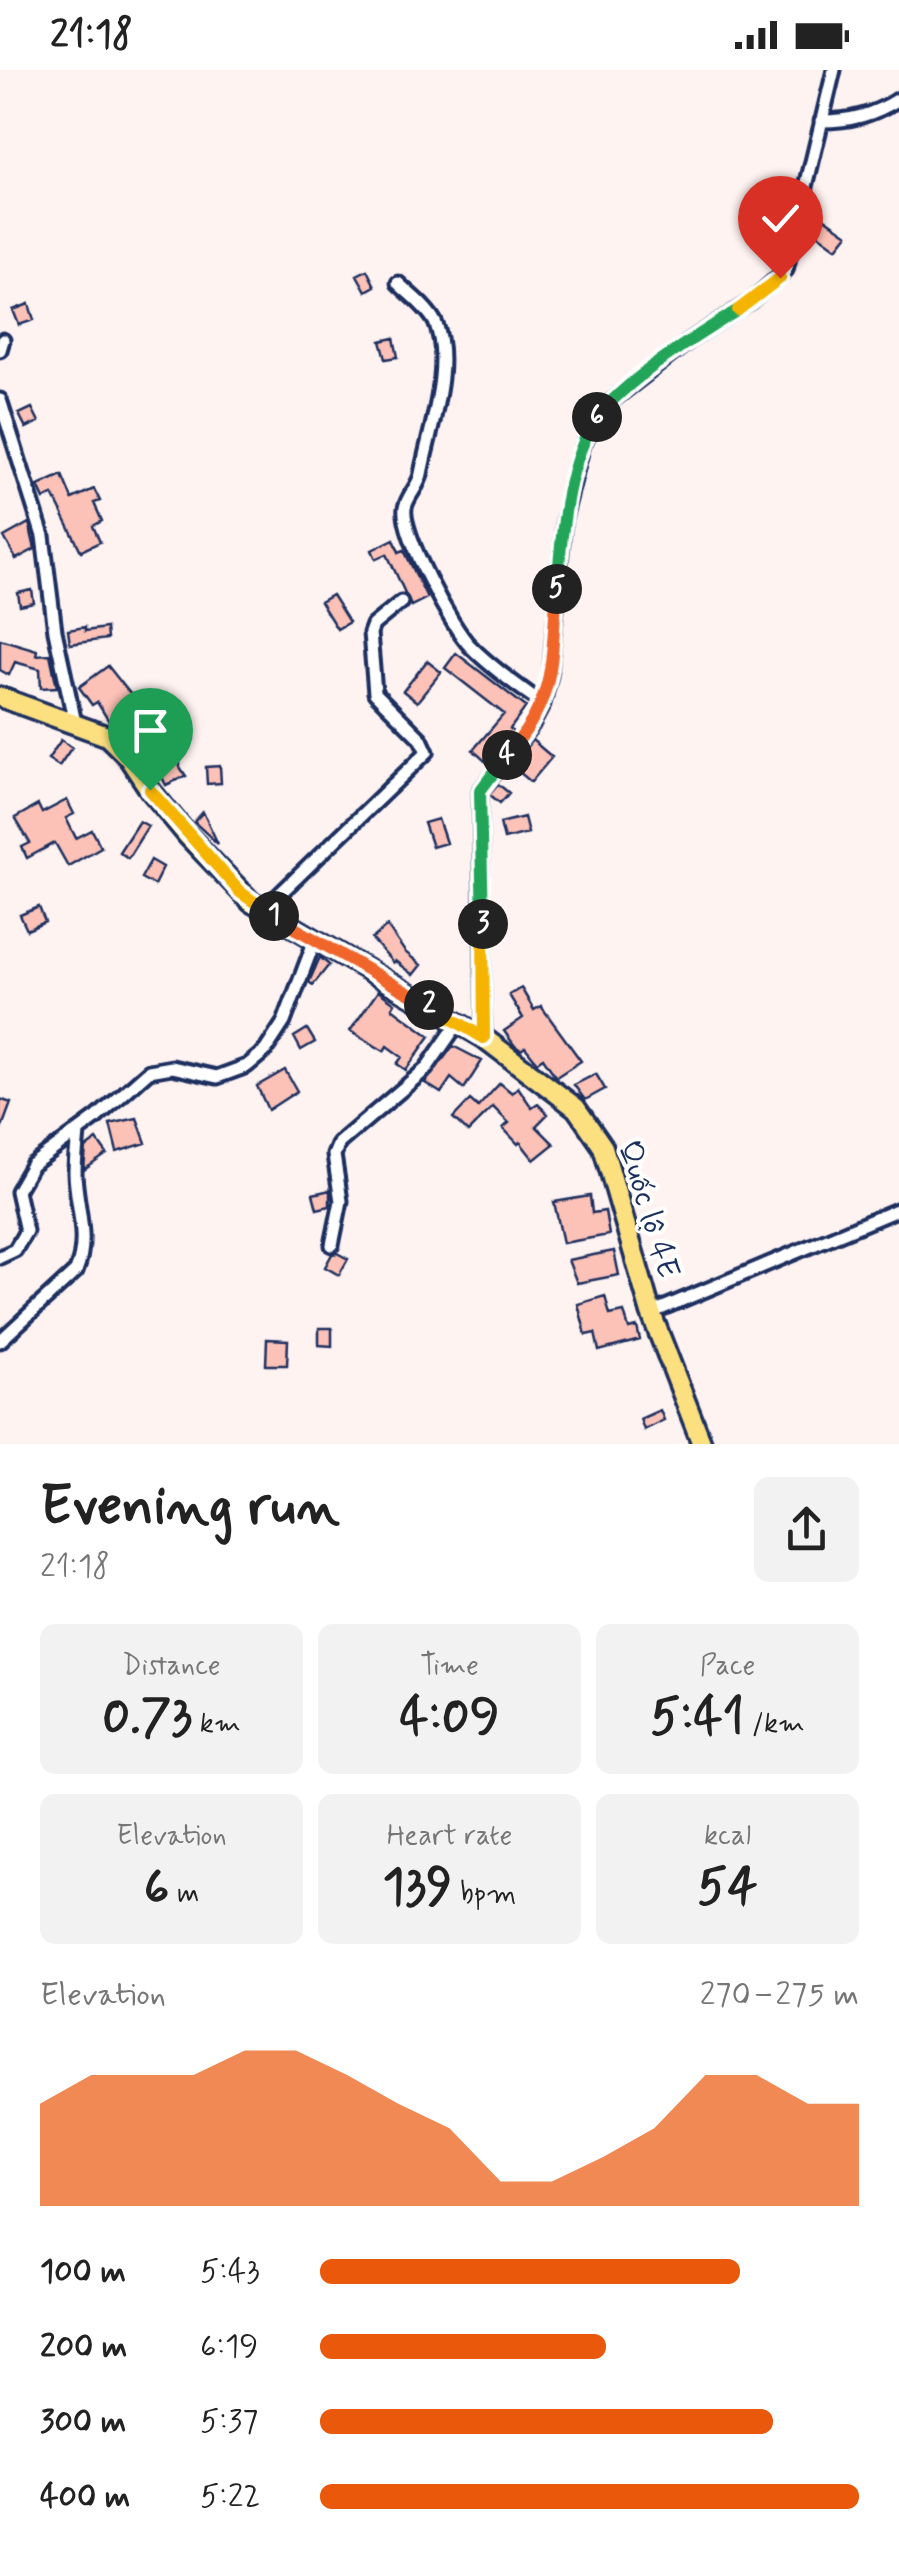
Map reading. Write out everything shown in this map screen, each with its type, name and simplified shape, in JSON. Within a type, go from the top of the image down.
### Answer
[{"type":"main road","name":"Quốc lộ 4E","points":[[0,697],[94,730],[118,744],[188,836],[240,892],[263,910],[484,1038],[563,1096],[603,1147],[650,1313],[702,1444]]},
{"type":"street","points":[[484,1038],[480,791],[532,725],[543,704],[550,675],[564,519],[585,439],[618,395],[692,339],[752,301],[786,270],[834,70]]},
{"type":"street","points":[[821,120],[850,120],[879,111],[899,99]]},
{"type":"street","points":[[398,283],[434,320],[440,352],[434,428],[421,475],[405,506],[408,533],[464,639],[543,704]]},
{"type":"street","points":[[0,400],[43,536],[55,631],[75,723]]},
{"type":"street","points":[[263,910],[426,752],[421,738],[375,693],[370,633],[382,616],[401,602]]},
{"type":"street","points":[[0,1257],[15,1250],[26,1231],[16,1199],[32,1165],[78,1132],[149,1071],[172,1067],[216,1077],[247,1066],[266,1051],[284,1022],[316,938]]},
{"type":"street","points":[[332,1245],[341,1201],[334,1156],[340,1143],[426,1069],[458,1024]]},
{"type":"street","points":[[0,1342],[76,1270],[81,1258],[84,1242],[75,1174],[78,1132]]},
{"type":"street","points":[[650,1313],[899,1209]]},
{"type":"building","points":[[791,197],[788,220],[768,222],[765,199]]},
{"type":"building","points":[[825,218],[848,234],[837,248],[815,232]]},
{"type":"building","points":[[367,270],[375,286],[366,291],[357,275]]},
{"type":"building","points":[[29,304],[34,320],[19,325],[13,310]]},
{"type":"building","points":[[394,338],[398,357],[386,359],[381,341]]},
{"type":"building","points":[[32,408],[39,422],[26,428],[19,414]]},
{"type":"building","points":[[62,475],[72,499],[94,489],[100,501],[94,503],[102,521],[93,526],[100,542],[81,551],[53,495],[44,499],[38,486]]},
{"type":"building","points":[[29,523],[35,549],[16,559],[4,537]]},
{"type":"building","points":[[394,539],[399,552],[404,550],[427,598],[411,606],[387,554],[376,559],[372,550]]},
{"type":"building","points":[[32,590],[34,603],[20,606],[18,593]]},
{"type":"building","points":[[332,595],[349,622],[337,629],[320,602]]},
{"type":"building","points":[[85,627],[85,631],[106,628],[107,639],[70,644],[68,630]]},
{"type":"building","points":[[0,639],[37,650],[36,655],[50,654],[57,687],[41,688],[40,669],[15,662],[9,675],[0,670]]},
{"type":"building","points":[[456,653],[526,707],[510,729],[514,733],[497,754],[494,751],[485,761],[473,750],[504,714],[445,668]]},
{"type":"building","points":[[427,661],[441,672],[417,702],[403,691]]},
{"type":"building","points":[[108,666],[135,700],[146,695],[155,712],[164,706],[174,721],[136,745],[120,720],[110,723],[97,702],[92,705],[79,687]]},
{"type":"building","points":[[61,740],[72,747],[59,766],[48,759]]},
{"type":"building","points":[[532,740],[552,757],[531,782],[512,766]]},
{"type":"building","points":[[162,750],[180,750],[180,767],[186,776],[166,785],[161,775]]},
{"type":"building","points":[[220,766],[221,783],[207,784],[206,767]]},
{"type":"building","points":[[498,784],[509,793],[500,803],[489,794]]},
{"type":"building","points":[[67,800],[74,814],[66,818],[76,838],[92,830],[101,847],[68,866],[55,843],[27,858],[22,847],[30,843],[15,818],[38,805],[42,813]]},
{"type":"building","points":[[203,812],[218,844],[194,822]]},
{"type":"building","points":[[524,817],[528,833],[504,839],[500,823]]},
{"type":"building","points":[[438,819],[446,843],[432,847],[424,823]]},
{"type":"building","points":[[139,821],[148,826],[128,858],[119,852]]},
{"type":"building","points":[[151,860],[163,867],[154,885],[141,878]]},
{"type":"building","points":[[39,907],[45,922],[27,930],[20,915]]},
{"type":"building","points":[[387,926],[405,952],[421,965],[413,975],[393,963],[372,939]]},
{"type":"building","points":[[320,957],[329,965],[313,985],[309,982]]},
{"type":"building","points":[[521,988],[534,1010],[541,1006],[581,1061],[556,1077],[543,1058],[537,1062],[525,1047],[521,1050],[515,1046],[504,1031],[523,1018],[509,995]]},
{"type":"building","points":[[378,991],[395,1003],[392,1008],[430,1036],[406,1070],[397,1064],[402,1057],[387,1046],[384,1051],[350,1031]]},
{"type":"building","points":[[307,1029],[315,1042],[301,1050],[294,1037]]},
{"type":"building","points":[[453,1046],[482,1061],[464,1089],[451,1078],[441,1093],[425,1083]]},
{"type":"building","points":[[285,1070],[297,1091],[268,1110],[257,1086]]},
{"type":"building","points":[[596,1074],[605,1089],[585,1100],[574,1085]]},
{"type":"building","points":[[500,1083],[512,1093],[518,1087],[532,1108],[538,1104],[548,1114],[536,1126],[554,1144],[534,1160],[503,1128],[509,1123],[493,1107],[468,1132],[453,1118],[470,1100],[478,1107]]},
{"type":"building","points":[[0,1099],[11,1103],[1,1130],[0,1130]]},
{"type":"building","points":[[137,1118],[146,1143],[117,1152],[110,1124]]},
{"type":"building","points":[[97,1140],[107,1154],[84,1170],[86,1148]]},
{"type":"building","points":[[330,1190],[330,1206],[317,1209],[313,1194]]},
{"type":"building","points":[[590,1196],[592,1213],[605,1211],[609,1235],[563,1243],[554,1202]]},
{"type":"building","points":[[614,1251],[619,1275],[577,1283],[568,1260]]},
{"type":"building","points":[[332,1254],[348,1259],[339,1275],[325,1267]]},
{"type":"building","points":[[605,1296],[610,1315],[624,1312],[629,1329],[637,1327],[640,1340],[599,1351],[595,1333],[586,1335],[578,1304]]},
{"type":"building","points":[[319,1328],[332,1328],[332,1346],[319,1345]]},
{"type":"building","points":[[267,1339],[288,1340],[287,1365],[266,1365]]},
{"type":"building","points":[[660,1410],[664,1420],[644,1430],[640,1419]]},
{"type":"route","points":[[150,790],[251,902],[484,1038],[480,791],[532,725],[543,704],[564,519],[583,444],[595,421],[618,395],[780,278]]}]
